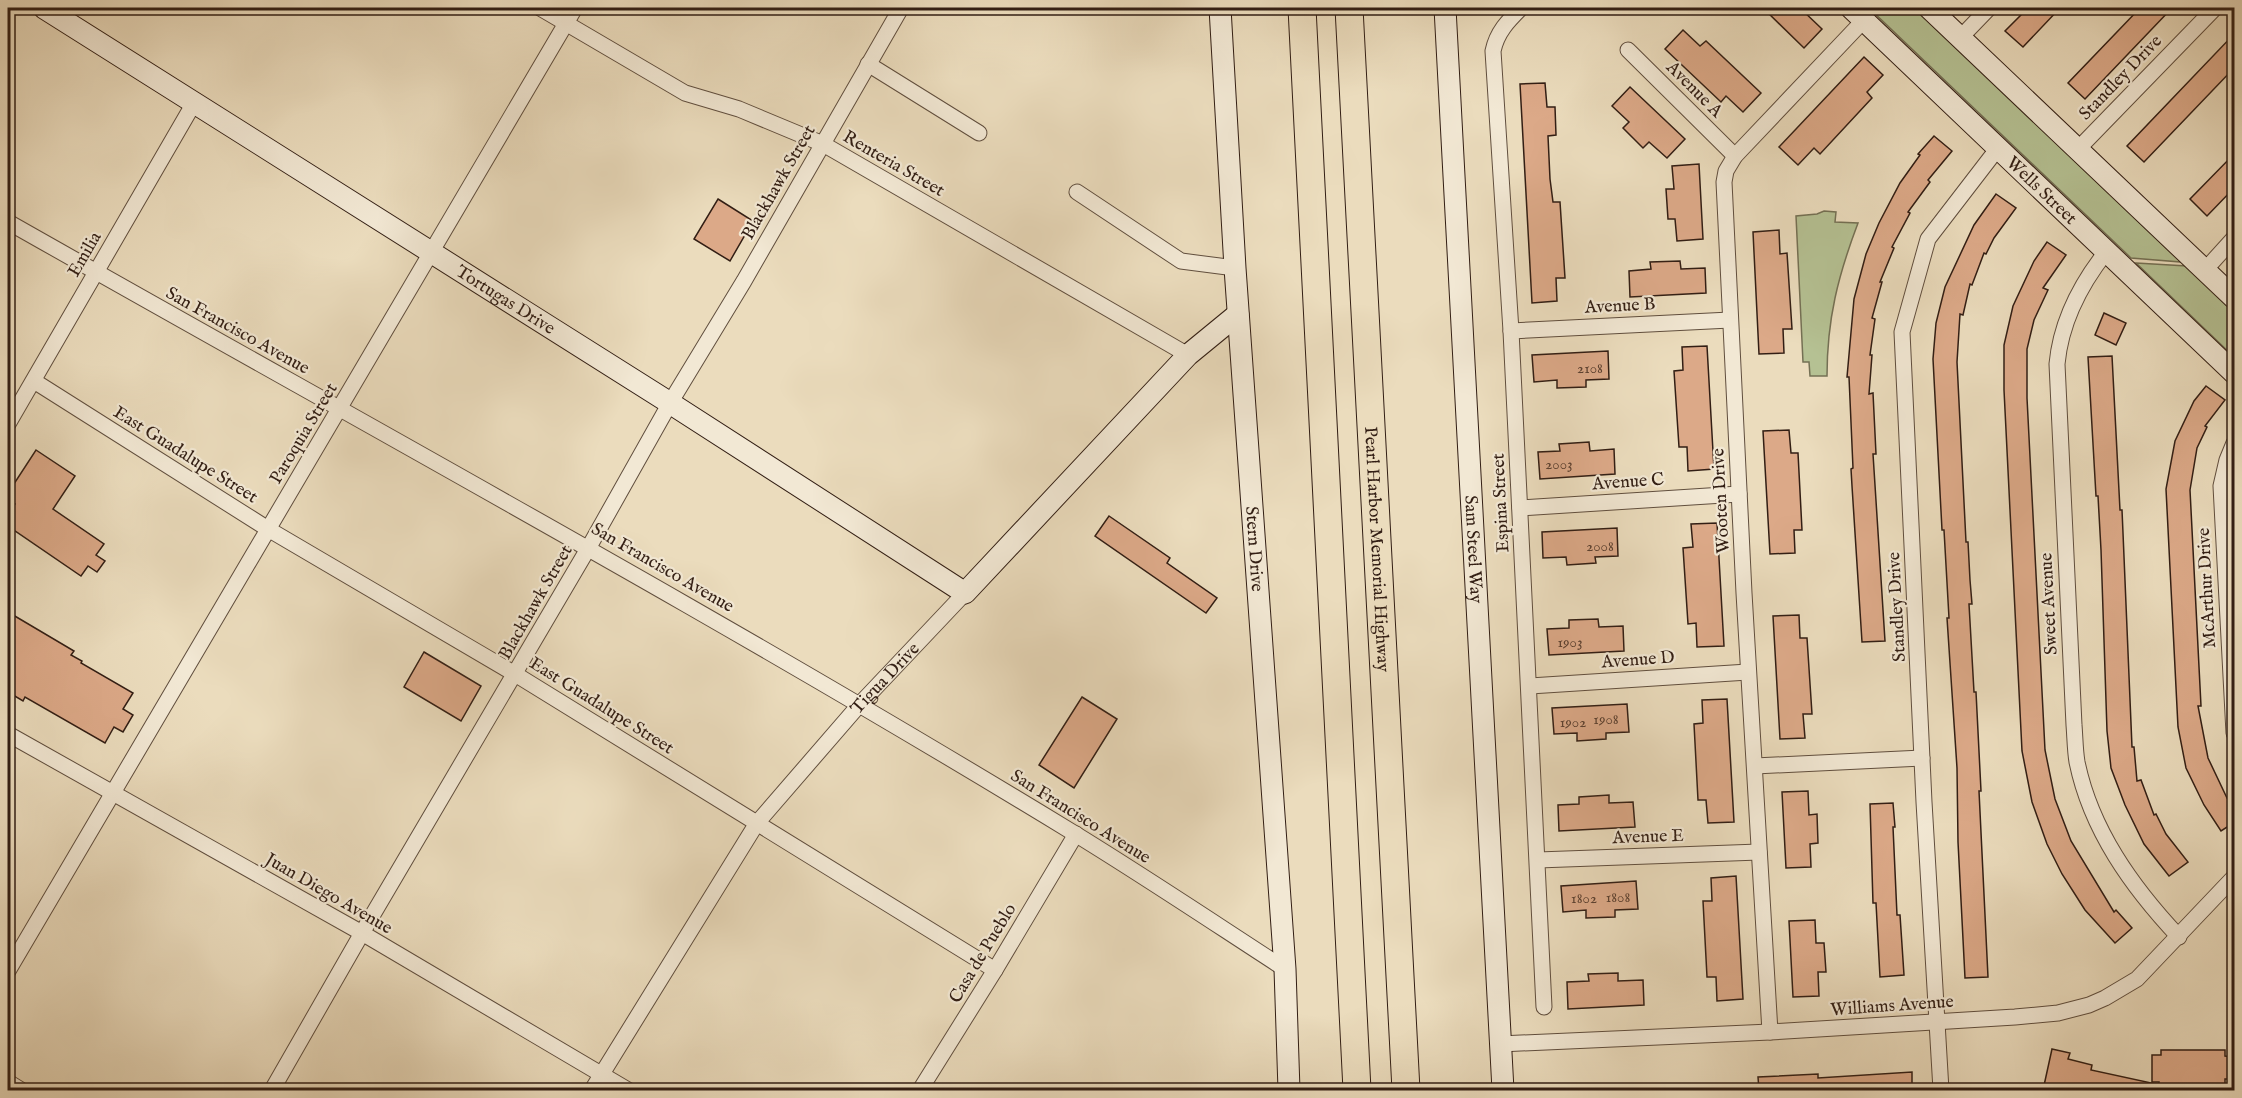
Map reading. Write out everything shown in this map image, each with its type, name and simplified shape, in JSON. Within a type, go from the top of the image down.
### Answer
[{"type":"highway","points":[[1302,8],[1357,1090]]},
{"type":"highway","name":"Pearl Harbor Memorial Highway","points":[[1349,8],[1406,1090]]},
{"type":"street","name":"Tortugas Drive","points":[[44,8],[670,403],[965,593]]},
{"type":"street","name":"Renteria Street","points":[[540,8],[685,93],[739,109],[823,144],[1188,355]]},
{"type":"street","name":"Paroquia Street","points":[[8,971],[575,8]]},
{"type":"street","name":"Blackhawk Street","points":[[272,1090],[901,8]]},
{"type":"street","name":"Stern Drive","points":[[1220,8],[1238,314],[1285,969],[1288,1090]]},
{"type":"street","name":"Sam Steel Way","points":[[1446,8],[1503,1090]]},
{"type":"street","name":"Espina Street","points":[[1521,8],[1495,39],[1493,51],[1530,686],[1544,1007]]},
{"type":"street","points":[[1929,8],[2235,297]]},
{"type":"street","points":[[1960,37],[1989,8]]},
{"type":"street","name":"Standley Drive","points":[[2079,148],[2215,8]]},
{"type":"street","name":"Wells Street","points":[[1858,14],[2235,373]]},
{"type":"street","name":"Wooten Drive","points":[[1770,1032],[1748,672],[1724,182],[1726,171],[1735,156],[1858,14]]},
{"type":"street","name":"Avenue A","points":[[1628,50],[1735,156]]},
{"type":"street","points":[[868,64],[979,133]]},
{"type":"street","name":"Emilia","points":[[8,424],[194,103]]},
{"type":"street","name":"Standley Drive","points":[[1941,1090],[1922,758],[1902,332],[1928,239],[1998,148]]},
{"type":"street","points":[[1077,192],[1181,261],[1235,268]]},
{"type":"street","name":"San Francisco Avenue","points":[[8,222],[589,547],[860,704],[1076,834],[1285,969]]},
{"type":"street","points":[[2205,270],[2235,238]]},
{"type":"street","name":"Sweet Avenue","points":[[2106,252],[2077,295],[2062,331],[2057,364],[2073,725],[2077,760],[2086,794],[2100,828],[2119,864],[2154,910],[2179,937]]},
{"type":"street","name":"Tigua Drive","points":[[592,1090],[757,822],[860,704],[1188,355],[1238,314]]},
{"type":"street","name":"Avenue B","points":[[1511,331],[1730,320]]},
{"type":"street","name":"East Guadalupe Street","points":[[34,381],[268,529],[515,674],[995,970]]},
{"type":"street","name":"McArthur Drive","points":[[2235,443],[2227,460],[2221,486],[2235,733]]},
{"type":"street","name":"Avenue C","points":[[1520,508],[1739,494]]},
{"type":"street","name":"Avenue D","points":[[1530,686],[1748,672]]},
{"type":"street","name":"Juan Diego Avenue","points":[[8,734],[362,933],[628,1090]]},
{"type":"street","points":[[1755,766],[1922,758]]},
{"type":"street","name":"Casa de Pueblo","points":[[920,1090],[1076,834]]},
{"type":"street","name":"Avenue E","points":[[1538,860],[1759,852]]},
{"type":"street","name":"Williams Avenue","points":[[1500,1044],[1770,1032],[2058,1013],[2089,1005],[2120,991],[2137,979],[2235,877]]},
{"type":"street","points":[[8,1082],[21,1090]]},
{"type":"green space","points":[[1869,8],[1915,8],[2181,262],[2131,258]]},
{"type":"green space","points":[[1824,211],[1836,212],[1835,222],[1858,223],[1835,298],[1829,336],[1827,376],[1810,376],[1809,362],[1803,362],[1796,216]]},
{"type":"green space","points":[[2136,263],[2187,266],[2234,312],[2234,357]]},
{"type":"building","points":[[1763,8],[1800,8],[1822,29],[1804,48]]},
{"type":"building","points":[[2028,8],[2060,8],[2023,47],[2005,31]]},
{"type":"building","points":[[2140,8],[2172,8],[2085,99],[2068,83]]},
{"type":"building","points":[[1683,30],[1700,46],[1706,41],[1761,93],[1743,112],[1726,96],[1721,102],[1665,49]]},
{"type":"building","points":[[2235,33],[2235,67],[2144,162],[2127,146]]},
{"type":"building","points":[[1864,57],[1883,75],[1867,92],[1872,98],[1820,154],[1814,148],[1798,165],[1779,147]]},
{"type":"building","points":[[1545,83],[1547,107],[1555,107],[1556,135],[1548,136],[1550,179],[1553,202],[1560,202],[1565,278],[1556,278],[1557,301],[1532,303],[1520,84]]},
{"type":"building","points":[[1630,87],[1685,139],[1667,158],[1649,142],[1643,148],[1623,128],[1629,122],[1612,106]]},
{"type":"building","points":[[1934,136],[1952,151],[1928,180],[1930,182],[1908,212],[1910,213],[1892,247],[1894,248],[1880,282],[1882,282],[1872,318],[1875,319],[1870,355],[1872,355],[1869,394],[1873,393],[1876,454],[1873,454],[1885,641],[1862,642],[1851,469],[1853,468],[1849,377],[1847,377],[1854,299],[1866,254],[1879,223],[1900,183],[1920,155],[1918,154]]},
{"type":"building","points":[[2235,153],[2235,187],[2207,216],[2190,199]]},
{"type":"building","points":[[1699,164],[1703,239],[1677,241],[1675,219],[1668,219],[1666,189],[1674,189],[1672,166]]},
{"type":"building","points":[[1996,194],[2016,208],[1994,238],[1986,254],[1984,253],[1972,285],[1970,284],[1963,315],[1960,314],[1957,362],[1966,542],[1968,542],[1972,604],[1969,604],[1974,692],[1976,692],[1988,977],[1965,978],[1958,842],[1957,768],[1933,359],[1936,323],[1945,287],[1974,225]]},
{"type":"building","points":[[718,199],[753,221],[730,261],[694,239]]},
{"type":"building","points":[[1779,230],[1780,254],[1787,253],[1792,329],[1783,329],[1784,353],[1759,354],[1753,232]]},
{"type":"building","points":[[2047,242],[2066,255],[2043,288],[2048,290],[2034,320],[2027,349],[2027,398],[2045,750],[2055,799],[2071,841],[2114,912],[2116,910],[2132,928],[2115,943],[2085,910],[2062,874],[2047,844],[2032,802],[2022,751],[2004,390],[2004,345],[2013,306],[2034,261]]},
{"type":"building","points":[[1680,261],[1681,269],[1705,268],[1706,293],[1630,297],[1629,271],[1651,269],[1650,262]]},
{"type":"building","points":[[2104,313],[2126,323],[2116,345],[2095,335]]},
{"type":"building","points":[[1707,346],[1714,469],[1688,471],[1687,447],[1679,447],[1674,371],[1683,370],[1682,347]]},
{"type":"building","points":[[1608,351],[1609,379],[1586,380],[1586,387],[1557,388],[1557,380],[1534,382],[1532,355]]},
{"type":"building","points":[[2112,356],[2120,510],[2122,510],[2132,747],[2134,747],[2137,781],[2141,780],[2154,815],[2156,814],[2166,834],[2188,862],[2169,876],[2144,844],[2125,805],[2111,768],[2107,731],[2098,496],[2096,496],[2088,357]]},
{"type":"building","points":[[2206,386],[2225,400],[2205,426],[2207,427],[2197,448],[2190,490],[2201,706],[2198,706],[2208,758],[2227,798],[2229,797],[2235,806],[2235,822],[2221,831],[2204,805],[2186,768],[2178,727],[2166,489],[2175,441],[2194,401]]},
{"type":"building","points":[[1789,430],[1791,453],[1798,453],[1802,530],[1794,530],[1795,553],[1770,554],[1763,431]]},
{"type":"building","points":[[1589,442],[1590,451],[1614,449],[1615,474],[1540,479],[1538,452],[1560,451],[1559,444]]},
{"type":"building","points":[[36,450],[75,476],[53,509],[104,544],[96,555],[105,561],[97,572],[88,566],[81,576],[8,526],[8,515],[15,504],[8,499],[8,493]]},
{"type":"building","points":[[1109,516],[1170,558],[1167,563],[1217,598],[1206,613],[1095,536]]},
{"type":"building","points":[[1717,523],[1724,646],[1697,647],[1696,623],[1688,624],[1683,548],[1693,547],[1691,524]]},
{"type":"building","points":[[1617,528],[1618,556],[1595,557],[1596,563],[1567,565],[1566,557],[1543,558],[1542,532]]},
{"type":"building","points":[[8,612],[74,651],[71,655],[82,661],[81,663],[133,693],[123,709],[133,715],[123,732],[114,727],[105,743],[25,697],[23,701],[8,692]]},
{"type":"building","points":[[1799,615],[1800,638],[1807,638],[1812,714],[1803,714],[1805,738],[1780,739],[1773,616]]},
{"type":"building","points":[[1598,619],[1599,627],[1623,626],[1624,651],[1549,655],[1547,629],[1569,628],[1569,620]]},
{"type":"building","points":[[424,652],[481,686],[461,721],[404,687]]},
{"type":"building","points":[[1082,697],[1117,719],[1074,788],[1039,765]]},
{"type":"building","points":[[1727,699],[1734,822],[1708,823],[1706,800],[1698,800],[1694,724],[1703,723],[1702,700]]},
{"type":"building","points":[[1627,704],[1629,732],[1606,733],[1606,739],[1577,741],[1577,733],[1554,734],[1552,708]]},
{"type":"building","points":[[1808,791],[1809,815],[1817,814],[1818,843],[1810,844],[1811,867],[1786,868],[1782,792]]},
{"type":"building","points":[[1609,795],[1609,803],[1633,802],[1635,827],[1559,831],[1558,805],[1579,804],[1579,797]]},
{"type":"building","points":[[1893,803],[1897,915],[1900,915],[1904,975],[1880,977],[1876,903],[1873,903],[1870,804]]},
{"type":"building","points":[[1736,876],[1743,999],[1717,1001],[1716,977],[1707,977],[1703,901],[1712,901],[1711,878]]},
{"type":"building","points":[[1636,881],[1638,909],[1615,910],[1615,917],[1586,918],[1586,910],[1563,912],[1561,886]]},
{"type":"building","points":[[1815,920],[1816,943],[1824,943],[1826,972],[1818,972],[1819,996],[1793,997],[1789,921]]},
{"type":"building","points":[[1618,973],[1618,981],[1643,980],[1644,1005],[1568,1009],[1567,982],[1589,981],[1588,974]]},
{"type":"building","points":[[2052,1049],[2070,1053],[2068,1059],[2092,1065],[2091,1070],[2156,1084],[2155,1090],[2043,1090]]},
{"type":"building","points":[[2161,1050],[2225,1050],[2225,1056],[2235,1057],[2235,1077],[2225,1079],[2225,1089],[2162,1088],[2159,1082],[2152,1082],[2152,1055],[2161,1055]]},
{"type":"building","points":[[1912,1072],[1912,1090],[1759,1090],[1758,1077],[1818,1074],[1818,1078]]}]
